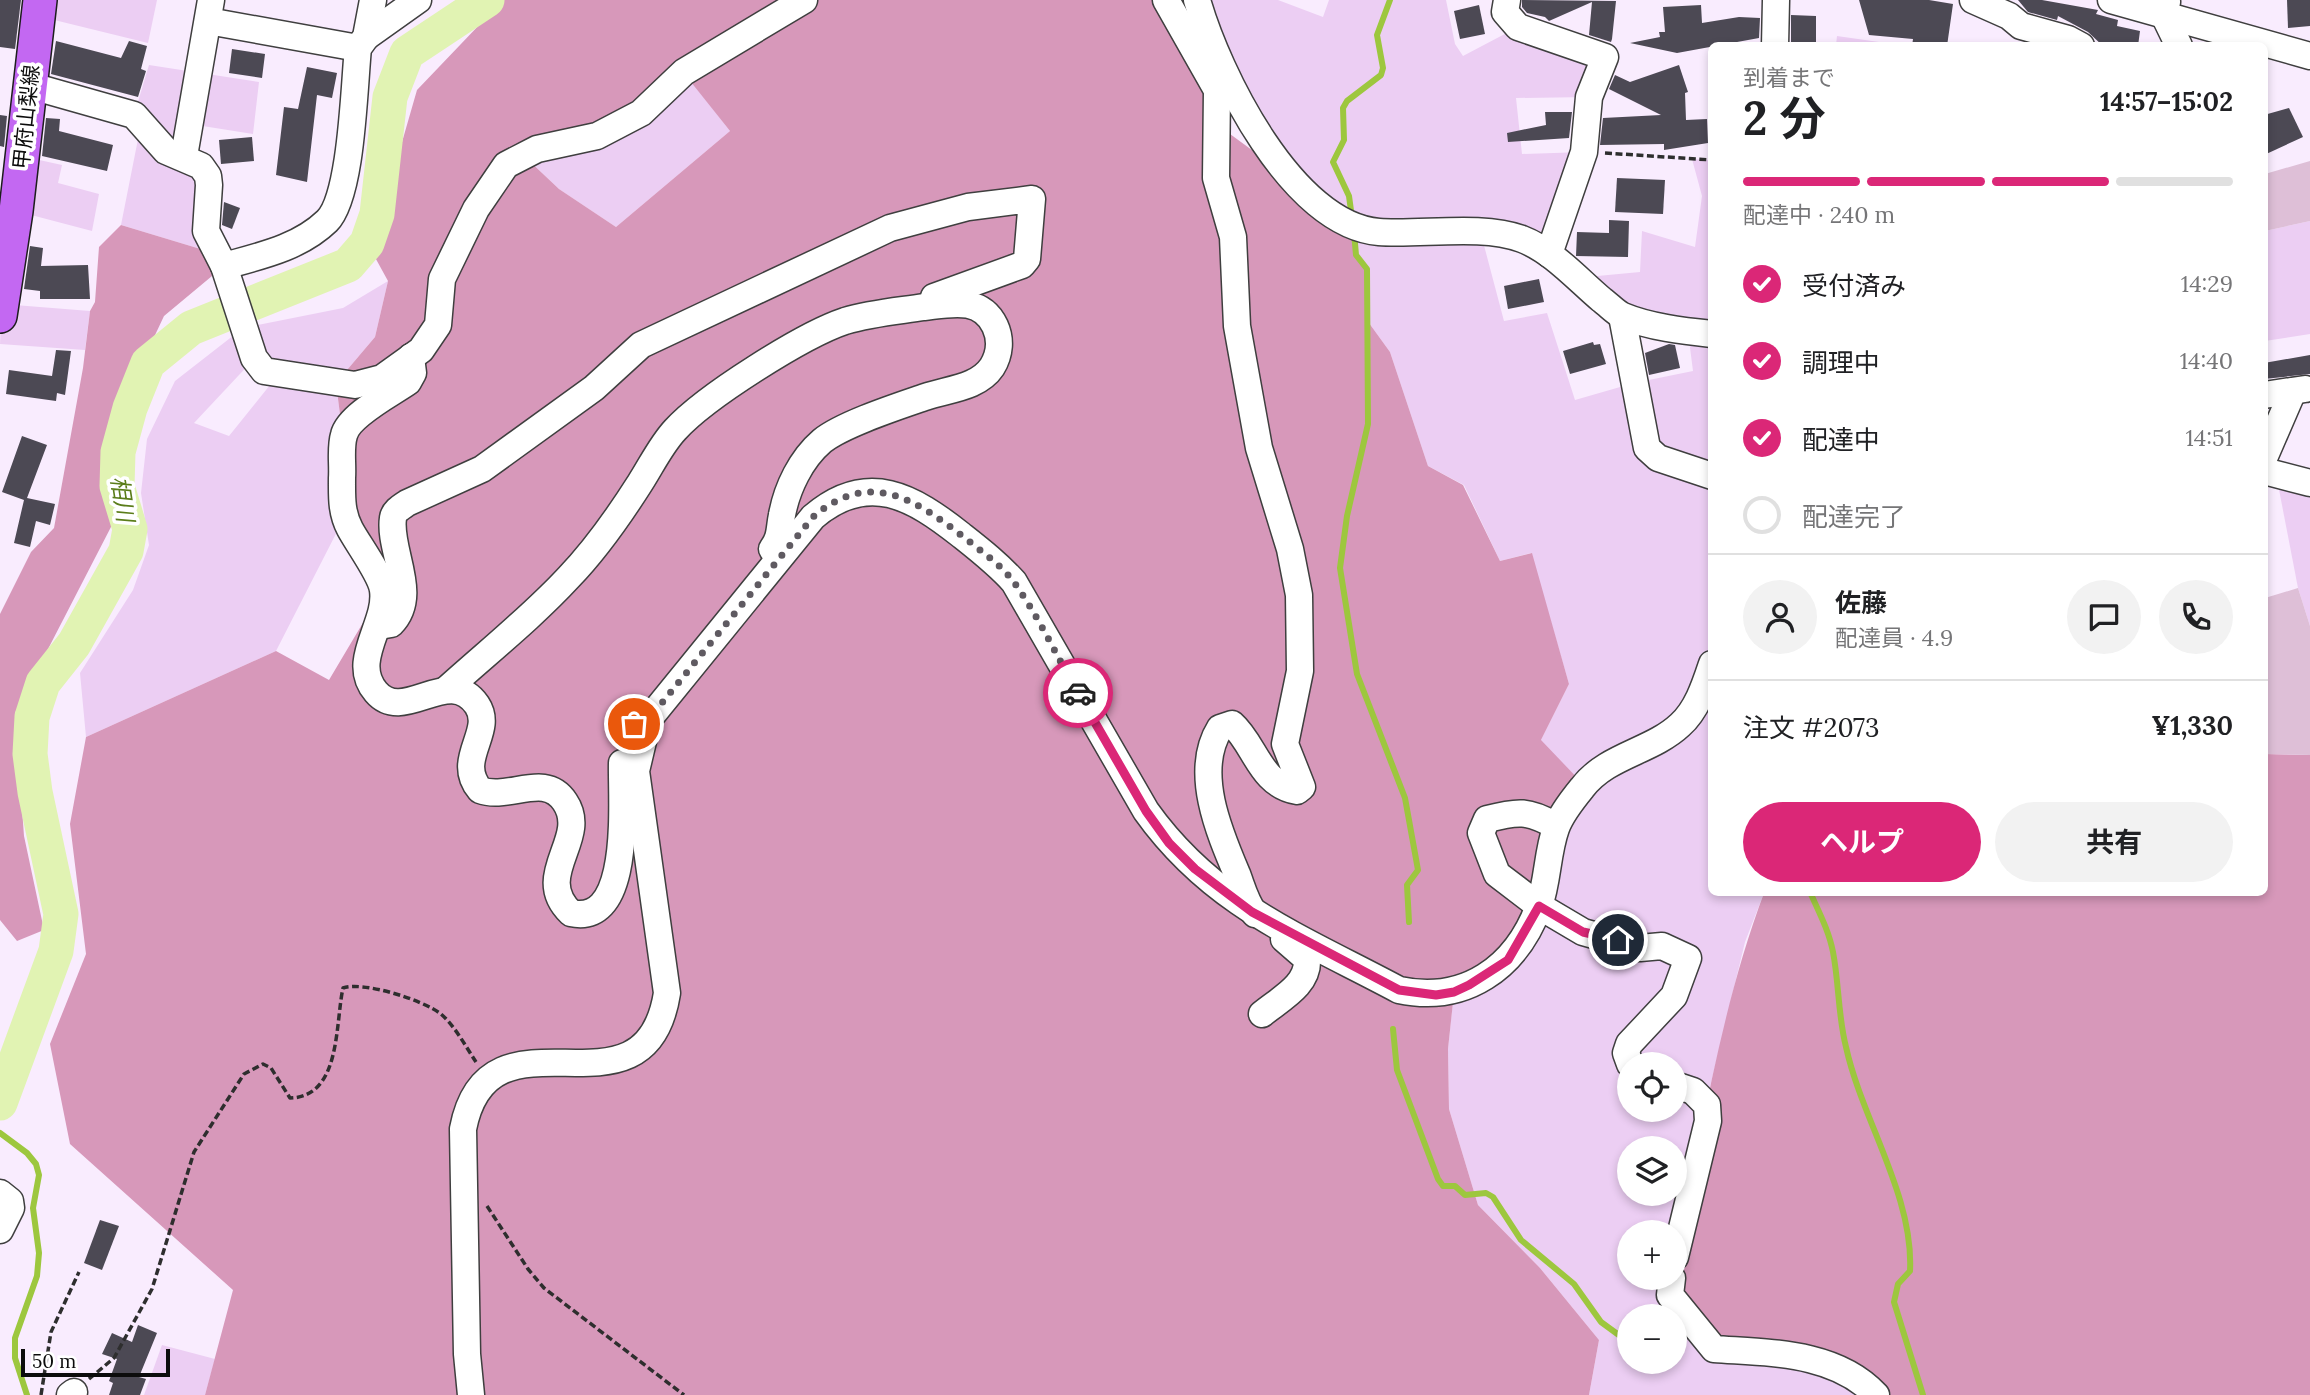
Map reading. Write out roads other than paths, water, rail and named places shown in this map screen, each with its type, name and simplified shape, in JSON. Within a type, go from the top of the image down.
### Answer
[{"type":"main road","name":"甲府山梨線","points":[[0,316],[16,211],[28,85],[40,0]]},
{"type":"street","points":[[224,267],[282,250],[312,233],[328,220],[338,206],[345,177],[362,43],[373,0]]},
{"type":"street","points":[[184,156],[210,10],[362,43],[418,0]]},
{"type":"street","points":[[28,85],[134,115],[158,145],[201,166],[208,176],[206,230],[224,267],[243,328],[259,365],[264,371],[279,375],[355,385],[382,378],[421,350],[438,325],[442,279],[476,209],[506,165],[537,149],[597,136],[640,113],[684,72],[804,0]]},
{"type":"street","points":[[1166,0],[1217,89],[1216,178],[1233,237],[1237,326],[1259,448],[1290,549],[1299,595],[1300,671],[1285,744],[1302,787],[1297,791],[1291,790],[1263,770],[1232,724],[1220,728],[1213,739],[1209,768],[1213,810],[1252,912],[1399,990],[1436,995],[1454,992],[1469,985],[1508,960],[1539,906],[1556,826],[1584,785],[1620,757],[1661,739],[1682,724],[1703,692],[1708,676]]},
{"type":"street","points":[[1197,0],[1205,28],[1227,74],[1274,160],[1298,187],[1353,226],[1376,232],[1497,235],[1521,239],[1549,254],[1622,316],[1708,333]]},
{"type":"street","points":[[1507,0],[1506,12],[1518,27],[1605,57],[1589,97],[1584,152],[1549,254]]},
{"type":"street","points":[[1775,42],[1776,0]]},
{"type":"street","points":[[1973,0],[2009,16],[2021,26],[2069,42]]},
{"type":"street","points":[[2111,0],[2160,9],[2263,42]]},
{"type":"street","points":[[2160,9],[2177,42]]},
{"type":"street","points":[[2268,44],[2310,57]]},
{"type":"street","points":[[377,626],[391,624],[399,612],[403,574],[392,521],[396,510],[482,470],[594,388],[641,345],[890,228],[968,207],[1032,199],[1027,259],[1022,265],[931,298],[929,307]]},
{"type":"street","points":[[411,357],[414,373],[408,382],[353,420],[343,438],[342,511],[383,589],[377,626],[366,659],[366,672],[377,693],[385,699],[407,702],[447,689],[570,577],[620,515],[682,423],[731,386],[826,328],[883,312],[966,303],[986,313],[999,337],[993,365],[968,385],[926,397],[836,432],[817,446],[792,484],[782,516],[780,538],[772,550],[779,558]]},
{"type":"street","points":[[1622,316],[1647,448],[1658,458],[1708,475]]},
{"type":"street","points":[[2268,394],[2301,389]]},
{"type":"street","points":[[2268,451],[2301,389]]},
{"type":"street","points":[[2268,472],[2310,483]]},
{"type":"street","points":[[471,1395],[467,1354],[463,1129],[470,1101],[488,1079],[502,1069],[535,1061],[612,1063],[641,1047],[657,1028],[667,993],[636,771],[648,720],[813,517],[838,499],[851,495],[894,494],[920,504],[998,564],[1014,582],[1146,811],[1169,843],[1195,869],[1252,912],[1307,959],[1308,972],[1299,985],[1262,1014]]},
{"type":"street","points":[[447,689],[471,698],[481,715],[470,764],[471,776],[480,790],[510,793],[539,786],[550,787],[566,803],[572,823],[556,875],[556,892],[571,913],[581,915],[600,908],[609,898],[614,884],[620,856],[622,752],[627,733],[634,724],[648,720]]},
{"type":"street","points":[[1556,826],[1533,814],[1514,812],[1487,819],[1481,833],[1497,874],[1539,906],[1583,932],[1640,948],[1662,946],[1688,958],[1674,996],[1629,1044],[1626,1052]]},
{"type":"street","points":[[1684,1220],[1708,1121],[1707,1105],[1687,1089]]},
{"type":"street","points":[[0,1193],[10,1201],[11,1208],[0,1230]]},
{"type":"street","points":[[1671,1290],[1670,1295],[1714,1349],[1802,1356],[1839,1371],[1876,1395]]},
{"type":"waterway","name":"相川","points":[[0,1103],[56,951],[61,914],[35,792],[30,754],[32,717],[43,683],[74,644],[126,551],[130,529],[117,486],[118,452],[130,408],[148,363],[191,328],[348,265],[367,243],[377,214],[390,97],[407,53],[487,0]]},
{"type":"waterway","points":[[1352,218],[1349,196],[1333,162],[1344,140],[1343,108],[1347,101],[1381,75],[1383,68],[1377,35],[1390,0]]},
{"type":"waterway","points":[[1354,232],[1356,255],[1367,269],[1368,424],[1347,516],[1340,568],[1357,674],[1405,798],[1418,870],[1407,885],[1409,922]]},
{"type":"waterway","points":[[1812,896],[1831,944],[1843,1035],[1854,1075],[1896,1186],[1904,1215],[1910,1271],[1898,1284],[1894,1302],[1923,1395]]},
{"type":"waterway","points":[[1393,1029],[1397,1070],[1443,1186],[1455,1186],[1465,1195],[1486,1193],[1493,1197],[1521,1240],[1574,1284],[1601,1322],[1617,1334]]},
{"type":"waterway","points":[[0,1133],[27,1153],[36,1164],[39,1175],[33,1208],[39,1253],[37,1276],[15,1338],[15,1358],[27,1395]]}]
